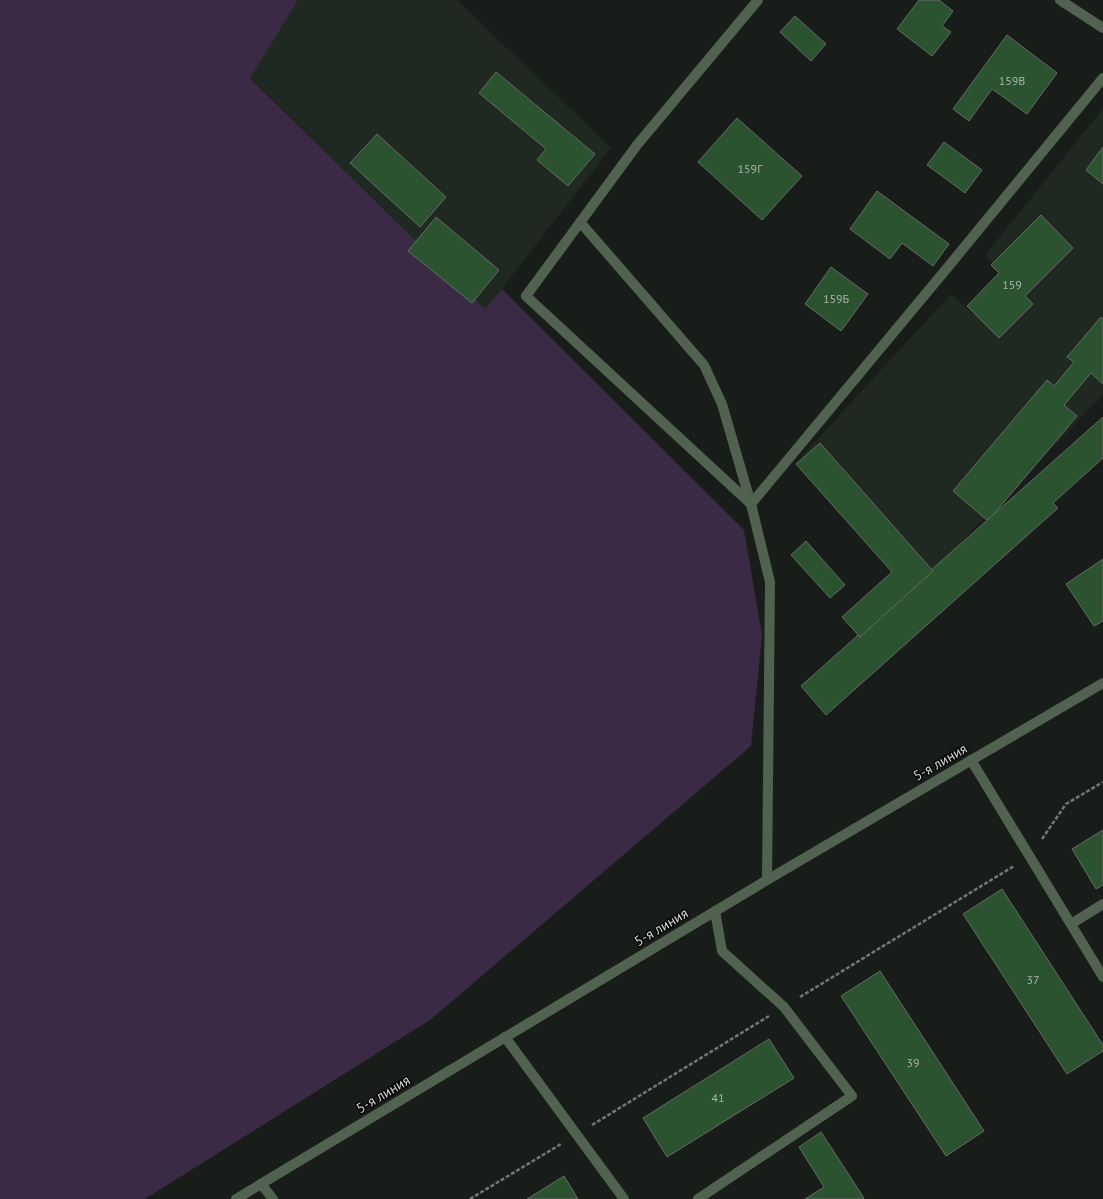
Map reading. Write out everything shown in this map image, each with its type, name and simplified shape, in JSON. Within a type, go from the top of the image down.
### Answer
[{"type":"street","points":[[751,504],[526,296],[637,145],[758,0]]},
{"type":"street","points":[[1060,0],[1103,28]]},
{"type":"street","points":[[751,504],[1103,78]]},
{"type":"street","points":[[580,222],[704,364],[722,404],[751,504],[770,582],[767,880]]},
{"type":"street","name":"5-я линия","points":[[236,1199],[767,880],[1103,683]]},
{"type":"street","points":[[971,760],[1103,977]]},
{"type":"street","points":[[1071,924],[1103,904]]},
{"type":"street","points":[[698,1199],[852,1096],[784,1007],[722,951],[715,911]]},
{"type":"street","points":[[505,1037],[624,1199]]},
{"type":"street","points":[[261,1184],[273,1199]]},
{"type":"shaded area","points":[[0,0],[298,0],[250,78],[485,309],[502,289],[744,530],[762,635],[751,746],[430,1020],[145,1199],[0,1199]]},
{"type":"shaded area","points":[[298,0],[457,0],[611,148],[485,310],[250,77]]},
{"type":"shaded area","points":[[1103,109],[1103,395],[919,586],[801,457],[951,294],[973,314],[1006,276],[985,255]]},
{"type":"building","points":[[919,0],[939,0],[953,11],[942,26],[951,32],[932,56],[897,29]]},
{"type":"building","points":[[795,16],[826,44],[811,61],[780,32]]},
{"type":"building","points":[[1007,35],[1057,73],[1027,114],[992,89],[969,121],[953,109]]},
{"type":"building","points":[[496,72],[595,154],[568,186],[537,160],[546,149],[479,93]]},
{"type":"building","points":[[737,118],[802,176],[762,220],[698,162]]},
{"type":"building","points":[[377,134],[446,197],[420,227],[350,163]]},
{"type":"building","points":[[944,142],[982,170],[965,193],[927,165]]},
{"type":"building","points":[[1103,147],[1103,184],[1086,170]]},
{"type":"building","points":[[877,191],[949,244],[933,266],[902,243],[890,259],[850,229]]},
{"type":"building","points":[[1041,215],[1073,248],[1025,296],[1033,304],[999,338],[967,306],[999,273],[991,265]]},
{"type":"building","points":[[436,217],[499,270],[472,303],[408,251]]},
{"type":"building","points":[[831,267],[868,294],[841,331],[805,304]]},
{"type":"building","points":[[1101,317],[1103,319],[1103,384],[1091,373],[1064,405],[1077,416],[988,521],[953,491],[1047,380],[1054,386],[1074,362],[1067,357]]},
{"type":"building","points":[[1103,417],[1103,458],[1053,503],[1058,508],[826,715],[801,686]]},
{"type":"building","points":[[820,443],[933,571],[860,637],[842,617],[892,572],[796,464]]},
{"type":"building","points":[[806,541],[845,585],[830,598],[791,555]]},
{"type":"building","points":[[1103,559],[1103,621],[1094,626],[1066,584]]},
{"type":"building","points":[[1103,830],[1103,885],[1096,889],[1072,849]]},
{"type":"building","points":[[1002,889],[1103,1045],[1103,1051],[1067,1074],[963,914]]},
{"type":"building","points":[[880,971],[984,1131],[946,1156],[841,996]]},
{"type":"building","points":[[769,1039],[794,1078],[667,1157],[643,1118]]},
{"type":"building","points":[[821,1132],[864,1198],[863,1199],[805,1199],[824,1187],[799,1147]]},
{"type":"building","points":[[564,1176],[578,1199],[527,1199]]}]
